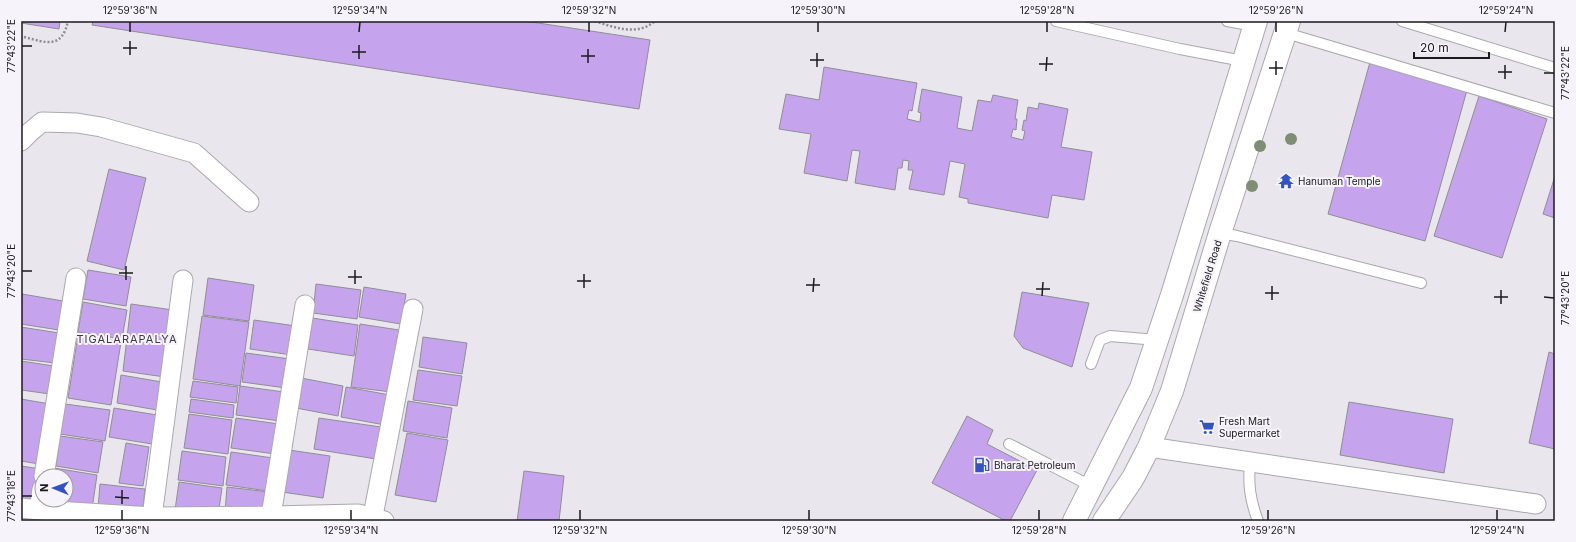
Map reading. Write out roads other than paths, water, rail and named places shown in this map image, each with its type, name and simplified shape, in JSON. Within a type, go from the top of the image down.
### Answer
[{"type":"main road","points":[[1074,521],[1141,388],[1213,164],[1243,61],[1256,24],[1287,27]]},
{"type":"main road","name":"Whitefield Road","points":[[1104,521],[1132,478],[1149,447],[1172,391],[1220,233],[1287,27]]},
{"type":"street","points":[[21,141],[42,122],[78,123],[101,127],[194,153],[249,202]]},
{"type":"street","points":[[45,468],[76,278]]},
{"type":"street","points":[[152,517],[183,280]]},
{"type":"street","points":[[271,516],[305,305]]},
{"type":"street","points":[[30,509],[152,517],[358,514],[376,520],[413,308]]},
{"type":"street","points":[[1149,447],[1536,504]]},
{"type":"lane","points":[[1056,21],[1180,49],[1243,61]]},
{"type":"lane","points":[[1227,21],[1256,24]]},
{"type":"lane","points":[[1402,21],[1555,68]]},
{"type":"lane","points":[[1287,27],[1555,113]]},
{"type":"lane","points":[[1220,233],[1422,283]]},
{"type":"lane","points":[[1091,364],[1100,340],[1110,336],[1157,340]]},
{"type":"lane","points":[[1009,444],[1091,486]]},
{"type":"lane","points":[[1250,462],[1249,486],[1251,503],[1258,521]]},
{"type":"place","name":"Hanuman Temple","points":[[1286,181]]},
{"type":"place","name":"Fresh Mart Supermarket","points":[[1207,427]]},
{"type":"place","name":"Bharat Petroleum","points":[[982,465]]},
{"type":"district","name":"TIGALARAPALYA","points":[[127,339]]}]
